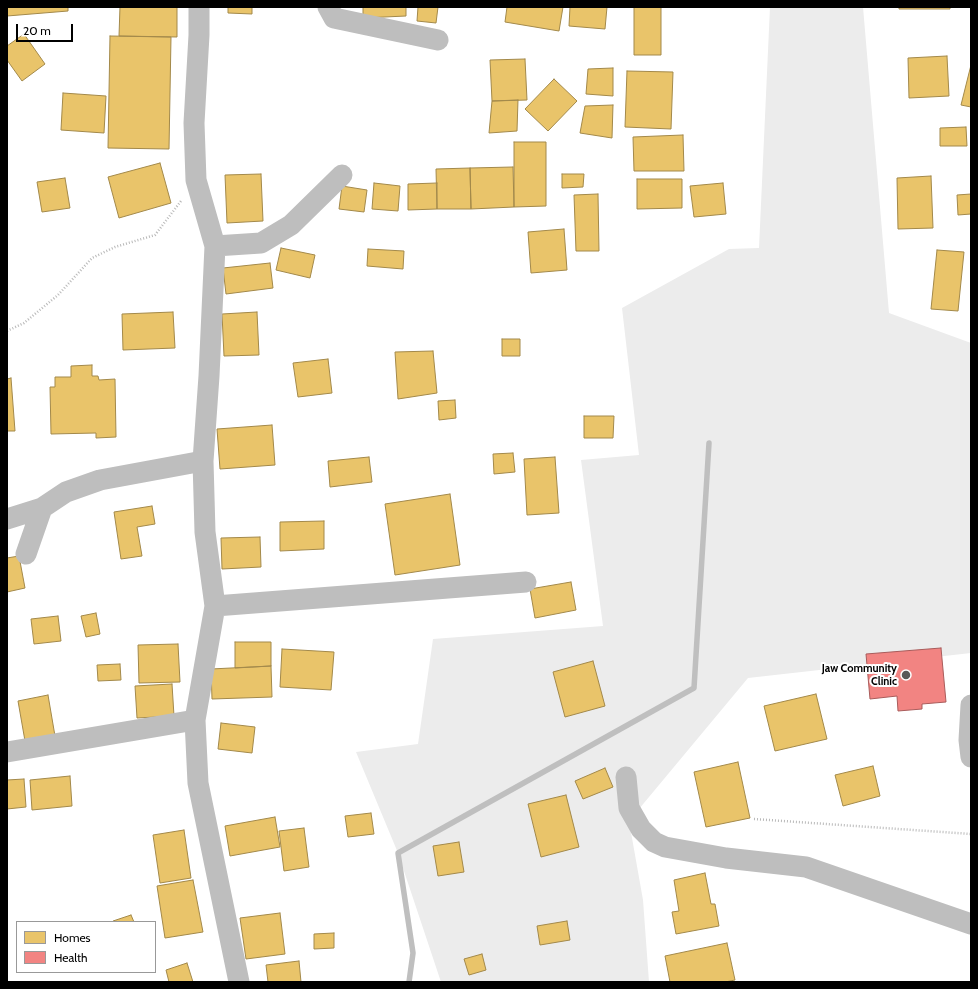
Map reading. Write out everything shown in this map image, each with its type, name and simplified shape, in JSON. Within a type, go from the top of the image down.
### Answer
[{"type":"street","points":[[199,7],[194,123],[196,180],[215,246],[210,376],[203,461],[205,532],[215,606],[195,720],[198,783],[239,982]]},
{"type":"street","points":[[328,7],[334,18],[438,40]]},
{"type":"street","points":[[215,246],[261,243],[291,225],[342,175]]},
{"type":"street","points":[[7,519],[42,508],[66,492],[100,480],[203,461]]},
{"type":"street","points":[[26,554],[42,508]]},
{"type":"street","points":[[215,606],[526,582]]},
{"type":"street","points":[[971,704],[969,740],[971,757]]},
{"type":"street","points":[[7,752],[195,720]]},
{"type":"street","points":[[626,777],[629,808],[641,829],[654,842],[665,847],[726,858],[806,867],[971,924]]},
{"type":"path","points":[[7,332],[24,322],[58,296],[92,258],[115,247],[155,235],[196,180]]},
{"type":"path","points":[[754,819],[971,834]]},
{"type":"shaded area","points":[[770,7],[863,7],[889,313],[971,343],[971,653],[748,678],[629,821],[643,900],[649,982],[441,982],[398,853],[356,752],[418,744],[433,639],[603,626],[581,460],[639,455],[622,308],[729,249],[759,248]]},
{"type":"building: Homes","points":[[7,7],[68,7],[68,11],[7,16]]},
{"type":"building: Homes","points":[[120,7],[177,7],[177,37],[119,36]]},
{"type":"building: Homes","points":[[228,7],[252,7],[252,14],[228,13]]},
{"type":"building: Homes","points":[[363,7],[406,7],[406,16],[363,18]]},
{"type":"building: Homes","points":[[418,7],[438,7],[436,23],[417,21]]},
{"type":"building: Homes","points":[[507,7],[563,7],[559,31],[505,22]]},
{"type":"building: Homes","points":[[570,7],[607,7],[605,29],[569,26]]},
{"type":"building: Homes","points":[[634,7],[661,7],[661,55],[634,55]]},
{"type":"building: Homes","points":[[899,7],[950,7],[950,9],[899,9]]},
{"type":"building: Homes","points":[[24,34],[45,64],[22,81],[7,60],[7,46]]},
{"type":"building: Homes","points":[[110,36],[171,37],[169,149],[108,148]]},
{"type":"building: Homes","points":[[947,56],[949,96],[909,98],[908,58]]},
{"type":"building: Homes","points":[[525,59],[527,100],[492,101],[490,60]]},
{"type":"building: Homes","points":[[971,65],[971,107],[961,105]]},
{"type":"building: Homes","points":[[613,68],[613,96],[586,94],[588,69]]},
{"type":"building: Homes","points":[[627,71],[673,72],[671,129],[625,127]]},
{"type":"building: Homes","points":[[554,79],[577,101],[548,131],[525,109]]},
{"type":"building: Homes","points":[[63,93],[106,96],[104,133],[61,130]]},
{"type":"building: Homes","points":[[518,100],[517,131],[489,133],[492,101]]},
{"type":"building: Homes","points":[[613,105],[612,138],[580,133],[585,106]]},
{"type":"building: Homes","points":[[966,127],[967,146],[940,146],[940,128]]},
{"type":"building: Homes","points":[[683,135],[684,171],[634,171],[633,137]]},
{"type":"building: Homes","points":[[514,142],[546,142],[546,206],[514,207]]},
{"type":"building: Homes","points":[[160,163],[171,203],[119,218],[108,177]]},
{"type":"building: Homes","points":[[513,167],[514,207],[471,209],[470,168]]},
{"type":"building: Homes","points":[[470,168],[471,209],[437,209],[436,169]]},
{"type":"building: Homes","points":[[261,174],[263,221],[227,223],[225,175]]},
{"type":"building: Homes","points":[[562,174],[584,174],[583,187],[562,188]]},
{"type":"building: Homes","points":[[931,176],[933,228],[898,229],[897,178]]},
{"type":"building: Homes","points":[[65,178],[70,208],[42,212],[37,182]]},
{"type":"building: Homes","points":[[637,179],[682,179],[682,208],[637,209]]},
{"type":"building: Homes","points":[[374,183],[400,186],[398,211],[372,209]]},
{"type":"building: Homes","points":[[437,183],[437,209],[408,210],[408,184]]},
{"type":"building: Homes","points":[[723,183],[726,214],[694,217],[690,186]]},
{"type":"building: Homes","points":[[342,186],[367,190],[364,212],[339,209]]},
{"type":"building: Homes","points":[[598,194],[599,251],[576,251],[574,195]]},
{"type":"building: Homes","points":[[971,194],[971,214],[958,215],[957,195]]},
{"type":"building: Homes","points":[[564,229],[567,270],[531,273],[528,232]]},
{"type":"building: Homes","points":[[281,248],[315,255],[310,278],[276,270]]},
{"type":"building: Homes","points":[[368,249],[404,251],[403,269],[367,266]]},
{"type":"building: Homes","points":[[937,250],[964,252],[958,311],[931,309]]},
{"type":"building: Homes","points":[[270,263],[273,288],[226,294],[223,268]]},
{"type":"building: Homes","points":[[173,312],[175,348],[123,350],[122,314]]},
{"type":"building: Homes","points":[[257,312],[259,355],[224,356],[222,314]]},
{"type":"building: Homes","points":[[502,339],[520,339],[520,356],[502,356]]},
{"type":"building: Homes","points":[[433,351],[437,393],[398,399],[395,352]]},
{"type":"building: Homes","points":[[328,359],[332,393],[298,397],[293,363]]},
{"type":"building: Homes","points":[[92,365],[92,376],[98,376],[99,380],[115,379],[116,437],[96,438],[96,433],[51,434],[50,387],[55,387],[55,377],[71,377],[71,366]]},
{"type":"building: Homes","points":[[11,378],[15,431],[7,431],[7,379]]},
{"type":"building: Homes","points":[[455,400],[456,418],[439,420],[438,401]]},
{"type":"building: Homes","points":[[584,416],[614,416],[613,438],[584,438]]},
{"type":"building: Homes","points":[[272,425],[275,465],[220,469],[217,429]]},
{"type":"building: Homes","points":[[513,453],[515,472],[494,474],[493,454]]},
{"type":"building: Homes","points":[[369,457],[372,482],[330,487],[328,461]]},
{"type":"building: Homes","points":[[555,457],[559,513],[527,515],[524,459]]},
{"type":"building: Homes","points":[[450,494],[460,565],[395,575],[385,504]]},
{"type":"building: Homes","points":[[152,506],[155,524],[137,527],[142,556],[121,559],[114,512]]},
{"type":"building: Homes","points":[[324,521],[324,549],[280,551],[280,522]]},
{"type":"building: Homes","points":[[260,537],[261,567],[222,569],[221,538]]},
{"type":"building: Homes","points":[[19,556],[25,588],[7,592],[7,558]]},
{"type":"building: Homes","points":[[571,582],[576,610],[535,618],[530,589]]},
{"type":"building: Homes","points":[[96,613],[100,634],[86,637],[81,616]]},
{"type":"building: Homes","points":[[58,616],[61,641],[34,644],[31,619]]},
{"type":"building: Homes","points":[[235,642],[271,642],[271,666],[235,668]]},
{"type":"building: Homes","points":[[178,644],[180,682],[139,683],[138,645]]},
{"type":"building: Homes","points":[[282,649],[334,652],[331,690],[280,687]]},
{"type":"building: Homes","points":[[593,661],[605,706],[565,717],[553,672]]},
{"type":"building: Homes","points":[[120,664],[121,680],[98,681],[97,665]]},
{"type":"building: Homes","points":[[271,666],[272,697],[212,699],[211,669]]},
{"type":"building: Homes","points":[[172,684],[174,716],[137,718],[135,686]]},
{"type":"building: Homes","points":[[816,694],[827,739],[775,751],[764,706]]},
{"type":"building: Homes","points":[[48,695],[55,736],[25,741],[18,701]]},
{"type":"building: Homes","points":[[221,723],[255,727],[252,753],[218,749]]},
{"type":"building: Homes","points":[[738,762],[750,818],[706,827],[694,772]]},
{"type":"building: Homes","points":[[873,766],[880,796],[843,806],[835,775]]},
{"type":"building: Homes","points":[[605,768],[613,787],[583,799],[575,781]]},
{"type":"building: Homes","points":[[70,776],[72,806],[32,810],[30,780]]},
{"type":"building: Homes","points":[[24,779],[26,807],[7,809],[7,780]]},
{"type":"building: Homes","points":[[566,795],[579,847],[541,857],[528,804]]},
{"type":"building: Homes","points":[[371,813],[374,834],[348,837],[345,816]]},
{"type":"building: Homes","points":[[275,817],[280,847],[230,856],[225,826]]},
{"type":"building: Homes","points":[[304,828],[309,867],[284,871],[279,831]]},
{"type":"building: Homes","points":[[184,830],[191,878],[160,883],[153,835]]},
{"type":"building: Homes","points":[[459,842],[464,872],[438,876],[433,846]]},
{"type":"building: Homes","points":[[705,873],[711,904],[715,904],[719,926],[676,934],[672,912],[679,911],[674,880]]},
{"type":"building: Homes","points":[[193,880],[203,932],[165,938],[157,886]]},
{"type":"building: Homes","points":[[280,913],[285,954],[246,959],[240,918]]},
{"type":"building: Homes","points":[[131,915],[134,921],[113,921]]},
{"type":"building: Homes","points":[[567,921],[570,940],[540,945],[537,926]]},
{"type":"building: Homes","points":[[334,933],[334,948],[314,949],[314,934]]},
{"type":"building: Homes","points":[[727,943],[735,980],[725,982],[670,982],[665,956]]},
{"type":"building: Homes","points":[[482,954],[486,970],[469,975],[464,959]]},
{"type":"building: Homes","points":[[299,961],[301,982],[268,982],[266,965]]},
{"type":"building: Homes","points":[[187,963],[193,982],[169,982],[166,970]]},
{"type":"building: Health","name":"Jaw Community Clinic","points":[[941,648],[946,702],[922,704],[922,709],[898,711],[897,696],[870,699],[866,654]]},
{"type":"waterway","points":[[409,982],[413,953],[398,853],[694,688],[709,443]]},
{"type":"place","name":"Jaw Community Clinic","points":[[906,675]]}]
